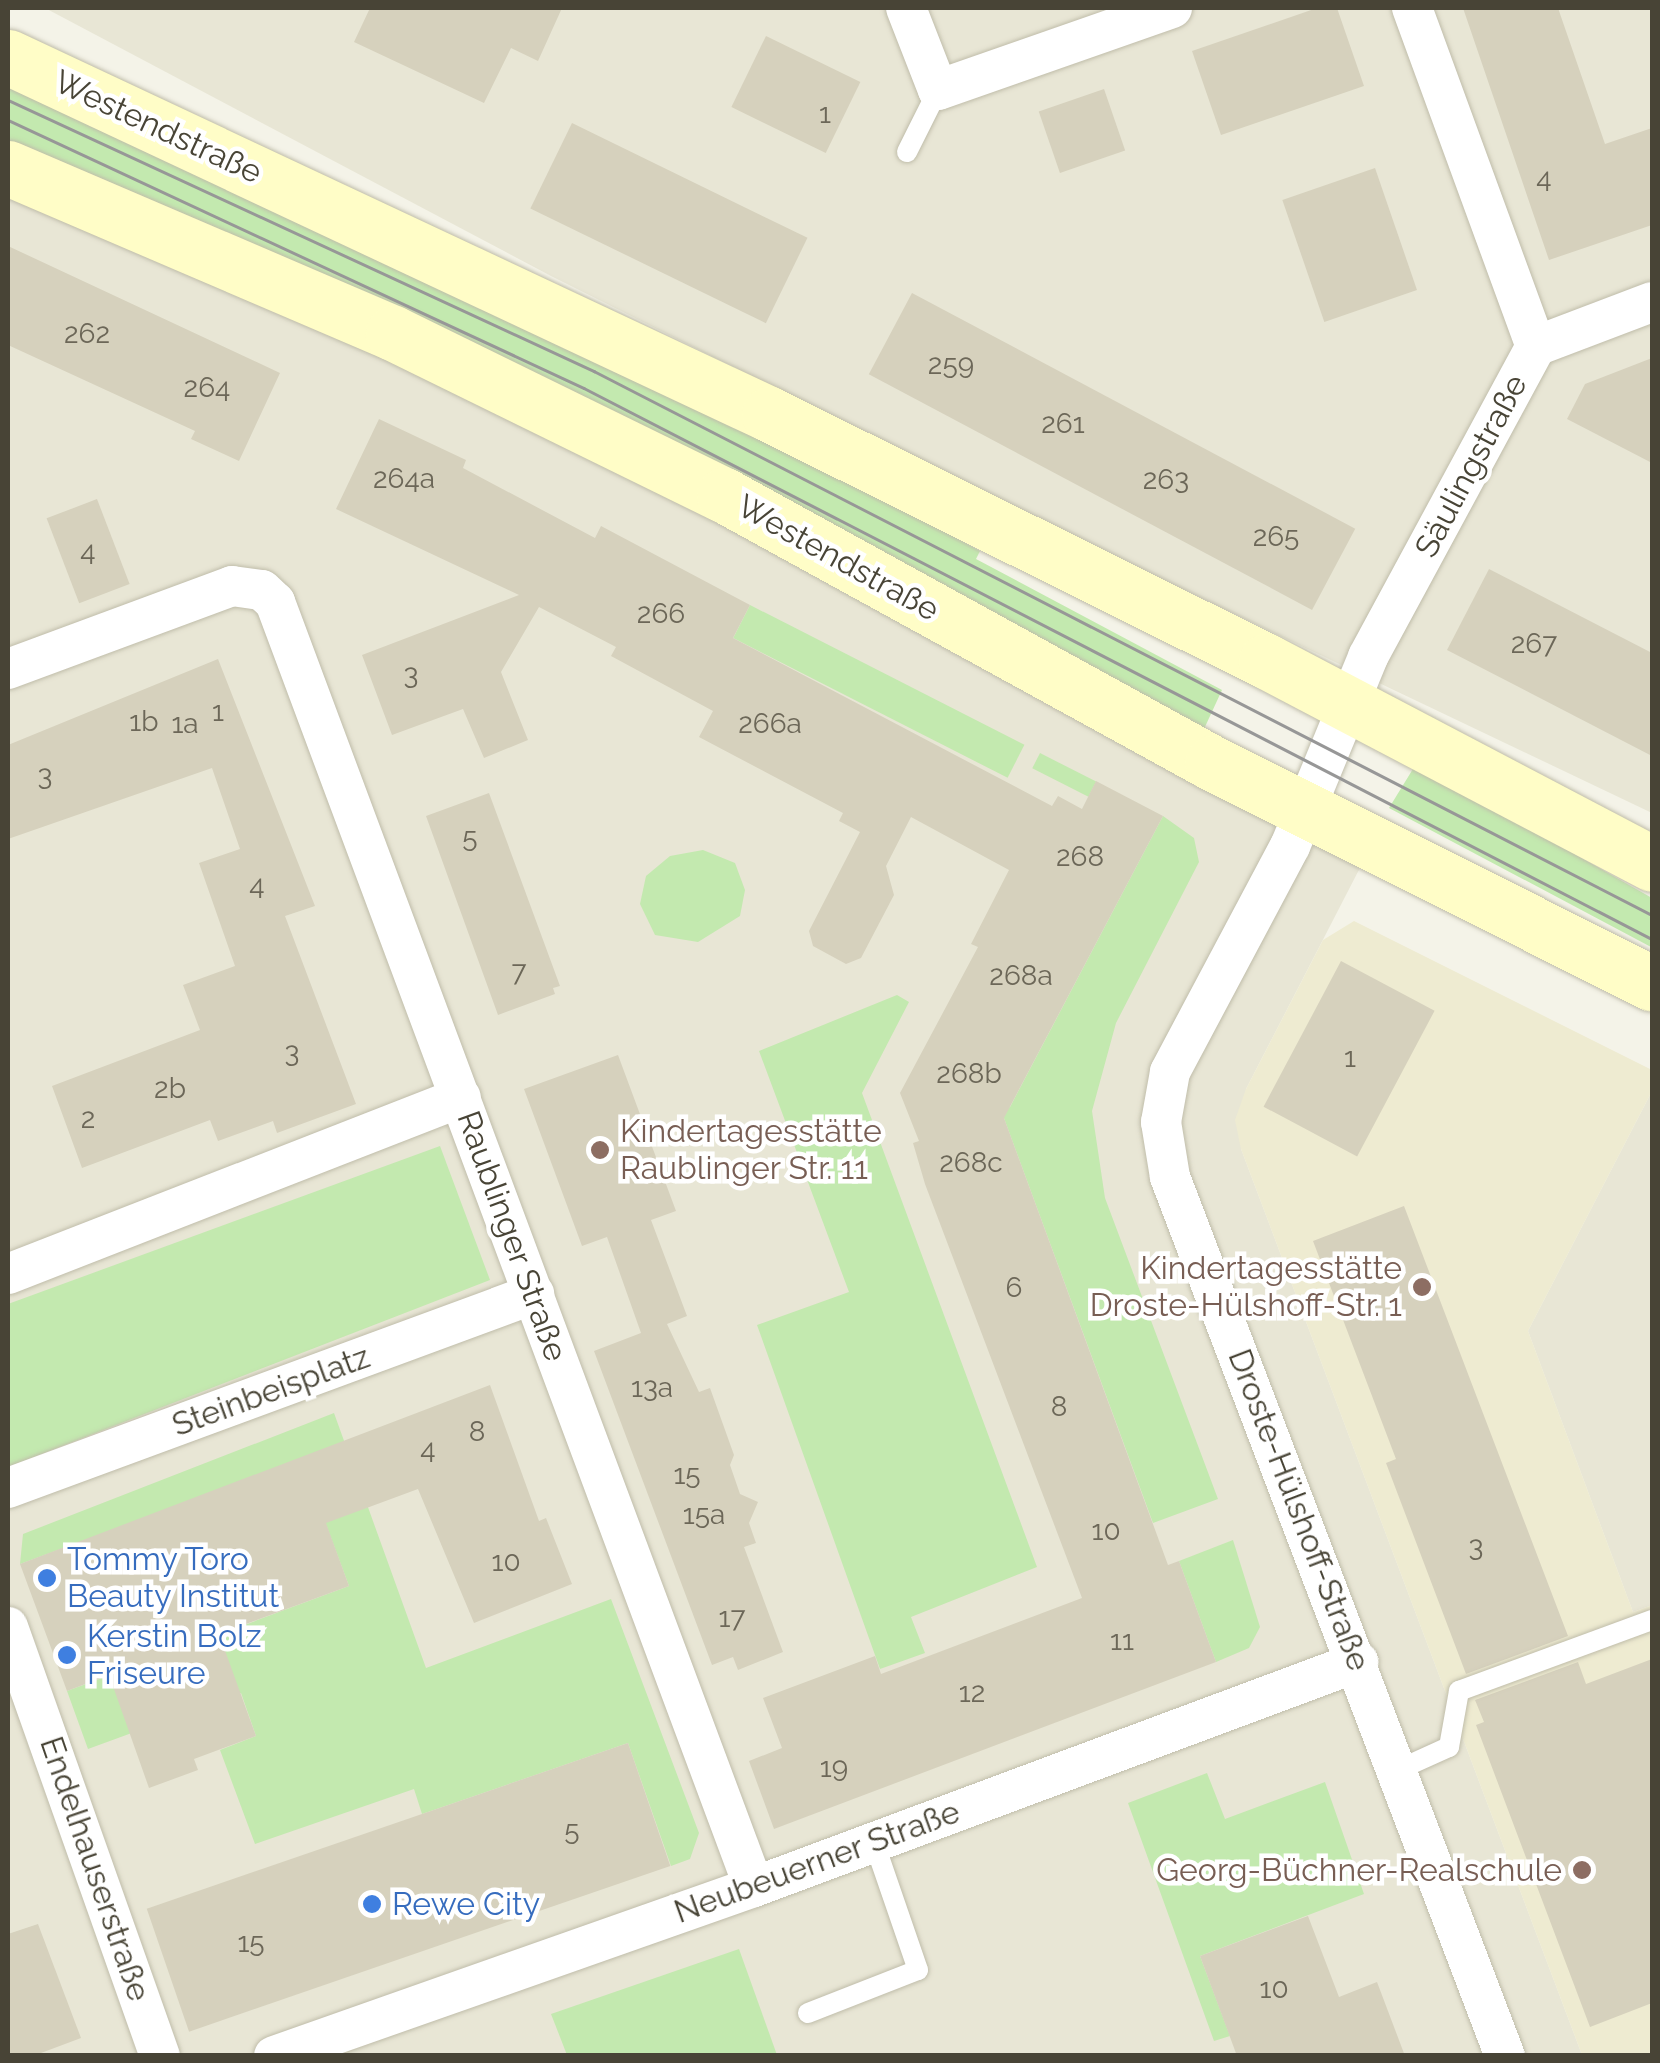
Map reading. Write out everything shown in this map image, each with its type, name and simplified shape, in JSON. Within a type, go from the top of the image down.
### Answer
[{"type":"main road","name":"Westendstraße","points":[[8,57],[768,414],[1338,728],[1652,864]]},
{"type":"main road","name":"Westendstraße","points":[[8,168],[393,333],[724,496],[1304,810],[1652,983]]},
{"type":"street","points":[[906,8],[938,90],[1172,8]]},
{"type":"street","name":"Säulingstraße","points":[[1338,728],[1536,346],[1412,8]]},
{"type":"street","points":[[1536,346],[1652,302]]},
{"type":"street","name":"Raublinger Straße","points":[[8,669],[232,586],[262,590],[286,625],[754,1886]]},
{"type":"street","name":"Droste-Hülshoff-Straße","points":[[1338,728],[1304,810],[1170,1072],[1161,1122],[1170,1176],[1505,2056]]},
{"type":"street","points":[[8,1274],[462,1097]]},
{"type":"street","name":"Steinbeisplatz","points":[[8,1488],[534,1294]]},
{"type":"street","name":"Endelhauserstraße","points":[[8,1627],[160,2056]]},
{"type":"street","name":"Neubeuerner Straße","points":[[274,2056],[754,1886],[1358,1662]]},
{"type":"lane","points":[[906,152],[938,90]]},
{"type":"lane","points":[[1398,1770],[1449,1747],[1460,1690],[1652,1620]]},
{"type":"lane","points":[[808,2013],[918,1970],[874,1842]]},
{"type":"shaded area","points":[[45,8],[1652,8],[1652,813],[1094,547],[551,276]]},
{"type":"shaded area","points":[[8,192],[487,400],[1363,862],[1246,1089],[1241,1149],[1582,2055],[8,2055]]},
{"type":"shaded area","name":"Kindertagesstätte Droste-Hülshoff-Str. 1","points":[[1354,921],[1652,1070],[1652,1091],[1528,1331],[1633,1612],[1652,1605],[1652,2055],[1582,2055],[1241,1149],[1235,1120],[1246,1089],[1323,940]]},
{"type":"shaded area","points":[[1652,1091],[1652,1605],[1633,1612],[1528,1331]]},
{"type":"green space","points":[[8,84],[868,489],[980,551],[976,559],[1222,690],[1204,729],[8,140]]},
{"type":"green space","points":[[750,605],[1024,745],[1008,778],[733,638]]},
{"type":"green space","points":[[1040,753],[1096,782],[1088,797],[1032,768]]},
{"type":"green space","points":[[1416,764],[1652,898],[1652,960],[1651,947],[1389,808]]},
{"type":"green space","points":[[1163,816],[1194,838],[1199,862],[1116,1023],[1092,1111],[1105,1198],[1218,1499],[1153,1523],[1001,1110],[1010,1107]]},
{"type":"green space","points":[[703,850],[735,863],[745,890],[740,916],[698,942],[655,935],[640,904],[646,876],[670,856]]},
{"type":"green space","points":[[897,995],[909,1002],[862,1093],[1037,1567],[911,1617],[925,1653],[880,1669],[757,1325],[849,1292],[759,1051]]},
{"type":"green space","points":[[440,1146],[490,1280],[8,1467],[8,1304]]},
{"type":"green space","points":[[334,1413],[426,1668],[611,1599],[699,1833],[690,1859],[671,1866],[628,1743],[422,1814],[414,1789],[255,1844],[220,1750],[256,1736],[241,1693],[88,1749],[67,1691],[349,1586],[302,1460],[20,1564],[23,1534]]},
{"type":"green space","points":[[1233,1540],[1260,1627],[1249,1648],[1216,1662],[1179,1561]]},
{"type":"green space","points":[[1207,1773],[1225,1819],[1325,1782],[1364,1894],[1200,1956],[1230,2036],[1214,2041],[1128,1803]]},
{"type":"green space","points":[[739,1949],[777,2055],[567,2055],[551,2014]]},
{"type":"building","points":[[370,8],[562,8],[538,61],[511,48],[484,103],[354,42]]},
{"type":"building","points":[[1317,8],[1337,8],[1364,86],[1221,135],[1192,51]]},
{"type":"building","points":[[1463,8],[1558,8],[1605,144],[1652,128],[1652,225],[1549,260]]},
{"type":"building","points":[[766,36],[860,82],[826,153],[731,107]]},
{"type":"building","points":[[1104,89],[1125,150],[1060,173],[1039,111]]},
{"type":"building","points":[[572,123],[807,238],[766,323],[530,208]]},
{"type":"building","points":[[1375,168],[1417,290],[1324,322],[1282,200]]},
{"type":"building","points":[[8,246],[280,373],[239,461],[191,439],[195,431],[8,345]]},
{"type":"building","points":[[912,293],[1355,529],[1312,610],[869,374]]},
{"type":"building","points":[[1652,358],[1652,463],[1567,419],[1585,384]]},
{"type":"building","points":[[379,419],[466,460],[463,468],[595,538],[601,526],[750,605],[733,638],[1052,806],[1058,796],[1082,809],[1096,781],[1163,816],[1004,1118],[1168,1565],[1179,1561],[1216,1662],[774,1829],[749,1761],[782,1748],[763,1698],[875,1656],[881,1674],[1082,1598],[925,1184],[913,1143],[919,1141],[900,1093],[978,947],[971,944],[1009,870],[911,817],[886,866],[894,895],[861,958],[846,964],[813,946],[809,931],[860,832],[839,821],[843,813],[699,737],[713,711],[611,656],[616,647],[539,607],[501,672],[528,740],[484,758],[463,709],[392,735],[362,655],[519,595],[336,509]]},
{"type":"building","points":[[97,499],[130,584],[79,603],[47,518]]},
{"type":"building","points":[[1489,569],[1652,653],[1652,756],[1447,650]]},
{"type":"building","points":[[218,659],[315,906],[285,916],[356,1104],[277,1133],[273,1121],[218,1141],[210,1120],[82,1168],[52,1086],[200,1030],[183,985],[235,966],[199,863],[240,849],[212,768],[8,839],[8,745]]},
{"type":"building","points":[[489,793],[560,986],[553,988],[555,994],[498,1015],[426,816]]},
{"type":"building","points":[[1341,961],[1435,1011],[1357,1156],[1264,1107]]},
{"type":"building","points":[[618,1055],[676,1211],[651,1220],[687,1316],[667,1324],[699,1392],[710,1388],[734,1455],[730,1465],[740,1494],[758,1502],[749,1523],[756,1543],[744,1547],[783,1652],[738,1670],[733,1657],[712,1665],[594,1351],[641,1333],[607,1237],[582,1246],[524,1089]]},
{"type":"building","points":[[1404,1206],[1568,1636],[1466,1674],[1386,1463],[1396,1459],[1313,1241]]},
{"type":"building","points":[[490,1385],[539,1521],[546,1518],[572,1584],[474,1623],[418,1489],[326,1523],[349,1586],[219,1634],[256,1736],[194,1759],[198,1770],[149,1788],[109,1675],[67,1691],[20,1564]]},
{"type":"building","name":"Georg-Büchner-Realschule","points":[[1652,1659],[1652,2003],[1590,2027],[1476,1725],[1484,1722],[1475,1700],[1578,1662],[1586,1684]]},
{"type":"building","points":[[628,1743],[670,1866],[189,2032],[147,1909]]},
{"type":"building","points":[[1308,1916],[1339,1997],[1377,1982],[1405,2056],[1237,2056],[1200,1956]]},
{"type":"building","points":[[38,1924],[81,2038],[33,2056],[8,2056],[8,1934]]},
{"type":"tram line","points":[[8,100],[594,371],[1652,915]]},
{"type":"tram line","points":[[8,120],[584,388],[1652,939]]},
{"type":"place","name":"Kindertagesstätte Raublinger Str. 11","points":[[600,1150]]},
{"type":"place","name":"Kindertagesstätte Droste-Hülshoff-Str. 1","points":[[1422,1287]]},
{"type":"place","name":"Tommy Toro Beauty Institut","points":[[47,1578]]},
{"type":"place","name":"Kerstin Bolz Friseure","points":[[67,1655]]},
{"type":"place","name":"Georg-Büchner-Realschule","points":[[1582,1870]]},
{"type":"place","name":"Rewe City","points":[[372,1904]]}]
